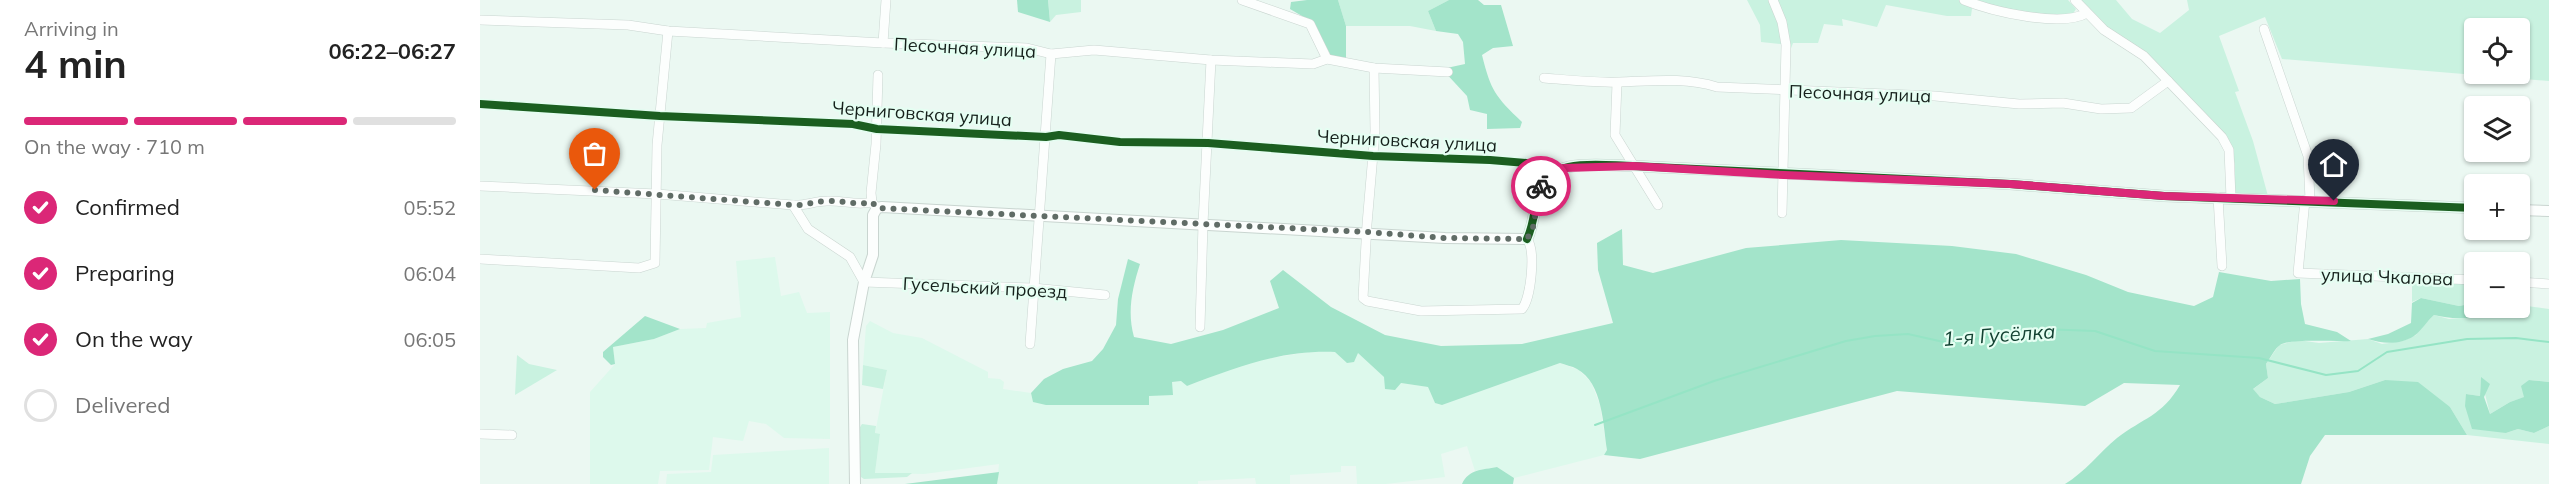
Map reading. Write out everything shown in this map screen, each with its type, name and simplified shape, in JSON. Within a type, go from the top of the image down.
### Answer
[{"type":"street","points":[[883,43],[886,0]]},
{"type":"street","points":[[1242,0],[1310,24],[1327,59]]},
{"type":"street","points":[[1773,0],[1782,22],[1786,45],[1782,213]]},
{"type":"street","points":[[1964,0],[1987,9],[2026,16],[2079,18],[2087,13]]},
{"type":"street","points":[[2075,0],[2104,30],[2144,56],[2226,142],[2231,166],[2231,198]]},
{"type":"street","name":"Песочная улица","points":[[480,20],[628,25],[668,31],[883,43],[1027,48],[1051,54],[1094,50],[1211,60],[1313,64],[1327,59],[1374,68],[1448,72]]},
{"type":"street","points":[[2264,29],[2308,156],[2308,200]]},
{"type":"street","points":[[480,259],[639,268],[655,263],[657,145],[668,31]]},
{"type":"street","points":[[1030,344],[1051,54]]},
{"type":"street","points":[[1200,327],[1211,60]]},
{"type":"street","points":[[1374,68],[1375,131],[1363,298],[1367,301],[1421,311],[1522,309],[1526,305],[1531,275],[1531,244],[1527,239]]},
{"type":"street","points":[[855,484],[854,340],[864,282],[873,255],[874,205],[871,187],[877,129],[878,75]]},
{"type":"street","name":"Песочная улица","points":[[1544,78],[1617,83],[1649,80],[1697,81],[1717,87],[1935,96],[2019,104],[2063,103],[2101,109],[2131,108],[2168,81]]},
{"type":"street","points":[[1617,83],[1616,135],[1659,205]]},
{"type":"street","name":"Черниговская улица","points":[[480,104],[660,116],[854,124],[877,129],[1046,137],[1059,135],[1120,141],[1208,143],[1373,156],[1519,162],[1538,164],[1554,171],[1574,166],[1633,166],[2010,184],[2121,193],[2464,207]]},
{"type":"street","points":[[1527,239],[1534,225],[1538,191],[1554,171]]},
{"type":"street","points":[[480,186],[657,194],[806,206],[823,201],[1041,216],[1445,238],[1527,239]]},
{"type":"street","points":[[2218,197],[2222,266]]},
{"type":"street","name":"улица Чкалова","points":[[2308,200],[2298,273],[2464,280]]},
{"type":"street","points":[[793,205],[808,229],[850,257],[864,282]]},
{"type":"street","points":[[2530,210],[2549,211]]},
{"type":"street","name":"Гусельский проезд","points":[[864,282],[1033,288],[1105,295]]},
{"type":"street","points":[[2530,283],[2549,284]]},
{"type":"street","points":[[480,434],[512,435]]},
{"type":"shaded area","points":[[1048,0],[1081,0],[1081,12],[1056,15],[1050,22]]},
{"type":"shaded area","points":[[1338,0],[1449,0],[1428,11],[1436,31],[1410,26],[1346,26]]},
{"type":"shaded area","points":[[1747,0],[2068,0],[2076,9],[2072,15],[2026,14],[1973,1],[1971,16],[1947,16],[1886,5],[1877,27],[1842,19],[1843,26],[1824,24],[1818,43],[1793,43],[1790,51],[1781,44],[1761,42],[1760,25]]},
{"type":"shaded area","points":[[2079,0],[2116,0],[2132,19],[2160,33],[2189,10],[2187,0],[2549,0],[2549,81],[2530,79],[2530,18],[2464,18],[2464,74],[2282,59],[2265,17],[2219,36],[2239,91],[2235,92],[2253,141],[2268,196],[2235,194],[2235,164],[2226,135]]},
{"type":"shaded area","points":[[775,257],[781,296],[799,292],[807,313],[830,312],[830,439],[784,438],[766,424],[749,421],[743,441],[713,437],[709,470],[660,471],[658,484],[590,484],[590,392],[615,364],[613,347],[654,339],[680,329],[706,328],[707,323],[741,317],[736,261]]},
{"type":"shaded area","points":[[2412,282],[2464,283],[2464,305],[2421,298],[2412,302]]},
{"type":"shaded area","points":[[2530,306],[2549,309],[2549,382],[2529,380],[2525,397],[2510,402],[2490,414],[2481,378],[2480,396],[2466,394],[2506,433],[2518,429],[2534,433],[2549,426],[2549,444],[2467,435],[2450,407],[2385,380],[2349,392],[2275,404],[2260,397],[2252,390],[2268,378],[2266,364],[2279,345],[2298,340],[2319,343],[2368,339],[2382,344],[2403,341],[2416,335],[2434,315],[2449,319],[2530,318]]},
{"type":"shaded area","points":[[870,321],[893,333],[922,338],[988,372],[988,378],[1000,379],[1004,382],[1003,389],[1031,393],[1033,402],[1149,405],[1149,396],[1171,382],[1181,381],[1187,386],[1253,361],[1315,351],[1358,352],[1384,377],[1401,383],[1428,387],[1435,403],[1442,405],[1560,363],[1579,370],[1591,382],[1600,405],[1607,450],[1604,455],[1514,478],[1497,467],[1475,471],[1467,446],[1441,454],[1445,477],[1386,484],[1357,484],[1356,466],[1341,466],[1341,472],[1290,475],[1290,484],[1256,484],[1255,478],[1198,481],[1198,484],[997,484],[999,464],[924,474],[875,473],[880,435],[875,434],[887,370],[863,365],[866,326]]},
{"type":"shaded area","points":[[517,355],[529,364],[557,370],[515,395]]},
{"type":"shaded area","points":[[863,365],[887,370],[883,389],[862,385]]},
{"type":"shaded area","points":[[862,424],[876,426],[875,433],[880,434],[875,473],[912,473],[907,477],[864,479],[861,477],[857,432]]},
{"type":"shaded area","points":[[829,448],[829,484],[666,484],[667,474],[711,472],[713,455]]},
{"type":"green space","points":[[1017,0],[1048,0],[1050,22],[1018,12]]},
{"type":"green space","points":[[1338,0],[1346,26],[1346,60],[1331,56],[1314,23],[1290,9],[1291,2]]},
{"type":"green space","points":[[1449,0],[1478,0],[1484,5],[1501,5],[1513,46],[1493,48],[1482,55],[1491,85],[1500,99],[1522,122],[1520,128],[1487,129],[1487,114],[1470,110],[1467,96],[1442,69],[1465,64],[1463,42],[1458,34],[1436,31],[1428,11]]},
{"type":"green space","points":[[1622,229],[1623,265],[1653,273],[1746,248],[1841,240],[1952,246],[2016,254],[2086,275],[2128,292],[2194,306],[2213,297],[2219,272],[2271,281],[2300,279],[2305,324],[2337,332],[2351,341],[2303,341],[2280,345],[2266,364],[2268,378],[2253,389],[2260,397],[2275,404],[2349,392],[2385,380],[2418,382],[2450,407],[2467,435],[2325,435],[2310,456],[2301,484],[2065,484],[2117,438],[2166,404],[2180,385],[2124,383],[2085,406],[1897,391],[1640,459],[1604,455],[1607,450],[1603,417],[1597,394],[1586,375],[1573,367],[1560,363],[1442,405],[1435,403],[1428,387],[1401,383],[1395,390],[1385,389],[1384,377],[1358,353],[1354,362],[1347,363],[1335,352],[1296,354],[1259,361],[1187,386],[1181,381],[1172,382],[1173,395],[1149,396],[1149,405],[1046,405],[1033,402],[1031,393],[1044,379],[1063,369],[1092,361],[1103,349],[1116,325],[1118,299],[1128,259],[1140,264],[1131,300],[1134,337],[1171,344],[1223,330],[1279,308],[1270,281],[1283,270],[1331,307],[1385,335],[1441,346],[1522,344],[1613,323],[1598,270],[1597,243]]},
{"type":"green space","points":[[2421,298],[2464,305],[2464,318],[2434,315],[2417,334],[2403,341],[2385,343],[2368,339],[2388,334],[2411,323],[2412,303]]},
{"type":"green space","points":[[645,316],[680,329],[654,339],[613,347],[615,364],[611,365],[603,357],[603,352]]},
{"type":"green space","points":[[2481,377],[2490,384],[2484,397],[2490,414],[2524,397],[2521,386],[2529,380],[2549,382],[2549,426],[2534,433],[2518,429],[2506,433],[2472,429],[2465,406],[2466,394],[2480,396]]},
{"type":"green space","points":[[1497,467],[1514,478],[1513,484],[1462,484],[1472,473]]},
{"type":"green space","points":[[999,472],[997,484],[905,484]]},
{"type":"waterway","name":"1-я Гусёлка","points":[[1595,425],[1714,381],[1846,341],[1875,336],[1908,334],[1948,343],[2041,329],[2095,331],[2155,351],[2259,358],[2326,375],[2358,371],[2387,352],[2467,339],[2516,338],[2549,342]]},
{"type":"cycle path","points":[[480,104],[660,116],[853,124],[877,129],[1046,137],[1059,135],[1120,142],[1208,143],[1373,156],[1490,160],[1538,164],[1554,171]]},
{"type":"cycle path","points":[[1527,239],[1543,182],[1553,173],[1578,165],[2010,184],[2164,196],[2464,208]]},
{"type":"way so far","points":[[595,190],[806,206],[823,201],[851,204],[872,202],[877,208],[1367,232],[1445,238],[1527,239],[1534,225],[1538,191],[1541,186]]},
{"type":"route","points":[[1541,186],[1548,175],[1564,168],[1633,166],[2010,184],[2164,196],[2334,201]]}]
